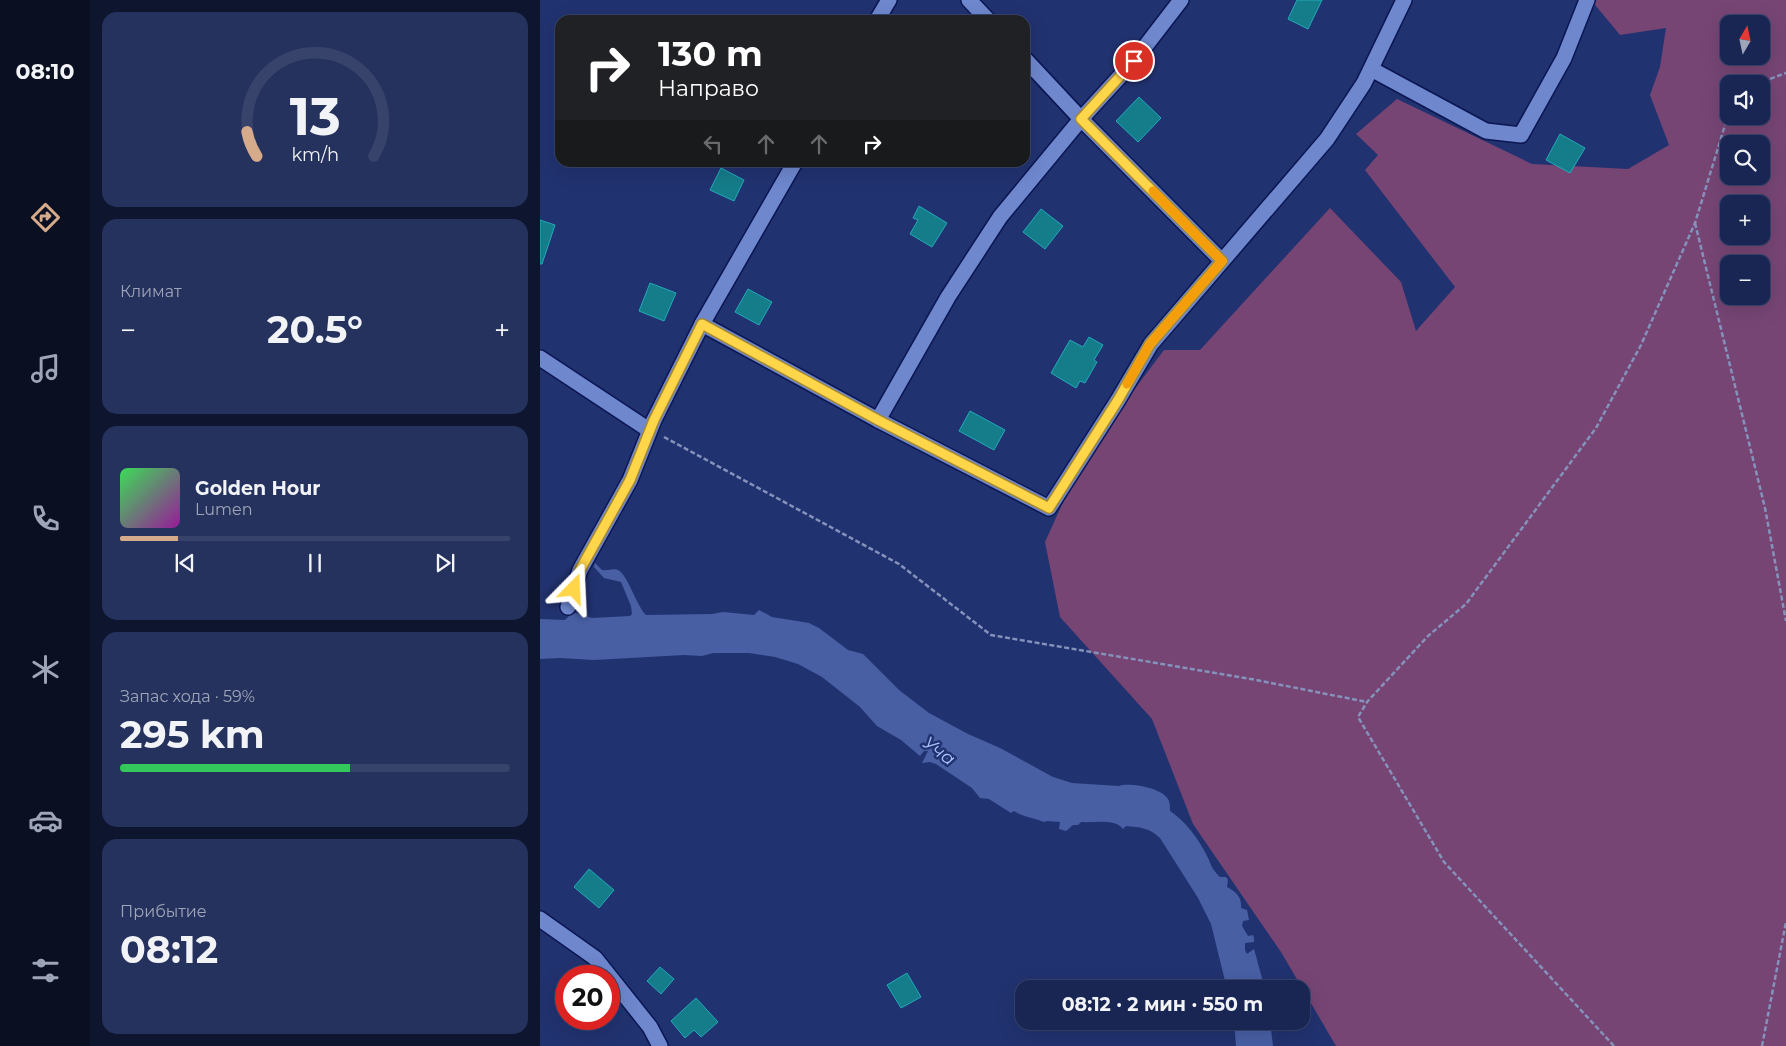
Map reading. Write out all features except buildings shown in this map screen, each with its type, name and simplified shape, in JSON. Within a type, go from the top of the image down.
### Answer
[{"type":"street","points":[[880,15],[889,0]]},
{"type":"street","points":[[969,0],[983,15]]},
{"type":"street","points":[[878,420],[948,296],[1000,217],[1081,119],[1134,61],[1181,0]]},
{"type":"street","points":[[702,324],[878,420],[1049,508],[1118,400],[1150,344],[1327,140],[1364,83],[1404,0]]},
{"type":"street","points":[[1371,69],[1486,131],[1521,135],[1564,58],[1587,0]]},
{"type":"street","points":[[1030,64],[1081,119],[1222,261]]},
{"type":"street","points":[[568,607],[580,570],[630,480],[649,430],[702,324],[792,167]]},
{"type":"street","points":[[540,358],[649,430]]},
{"type":"street","points":[[540,919],[595,958],[650,1027],[660,1046]]},
{"type":"path","points":[[1770,79],[1786,73]]},
{"type":"path","points":[[1614,1046],[1444,862],[1358,717],[1367,702],[1428,636],[1466,604],[1596,428],[1641,345],[1695,222],[1725,125]]},
{"type":"path","points":[[1695,222],[1765,508],[1786,621]]},
{"type":"path","points":[[649,430],[899,564],[990,635],[1251,678],[1367,702]]},
{"type":"path","points":[[1762,1046],[1786,922]]},
{"type":"shaded area","points":[[1591,0],[1786,0],[1786,1046],[1336,1046],[1310,1002],[1310,980],[1297,980],[1281,952],[1193,824],[1152,719],[1060,617],[1045,542],[1084,456],[1164,350],[1200,350],[1330,208],[1401,282],[1416,331],[1455,287],[1365,170],[1378,155],[1356,134],[1397,99],[1532,164],[1628,169],[1669,145],[1650,95],[1660,67],[1666,28],[1620,35]]},
{"type":"water","name":"Уча","points":[[595,563],[602,570],[616,569],[622,573],[646,615],[712,614],[723,612],[754,615],[759,610],[772,617],[809,623],[819,628],[848,650],[863,654],[899,690],[929,713],[1053,777],[1072,783],[1119,786],[1137,785],[1165,795],[1169,800],[1170,811],[1191,830],[1203,848],[1214,871],[1220,877],[1226,877],[1228,880],[1227,887],[1238,896],[1241,901],[1241,908],[1247,910],[1249,920],[1243,921],[1242,926],[1248,936],[1253,935],[1254,942],[1245,943],[1245,950],[1247,954],[1254,949],[1263,980],[1225,980],[1211,924],[1198,898],[1160,838],[1152,832],[1126,826],[1123,829],[1110,822],[1081,822],[1078,825],[1073,825],[1066,831],[1059,829],[1060,822],[1044,822],[1014,811],[1011,813],[989,799],[980,798],[972,788],[936,764],[930,762],[922,763],[928,751],[924,751],[920,756],[901,740],[877,726],[860,707],[822,677],[798,664],[775,657],[749,653],[713,653],[702,656],[684,655],[594,660],[540,659],[540,619],[565,620],[573,612],[592,618],[630,616],[632,614],[631,606],[621,582],[604,578],[594,567]]},
{"type":"water","points":[[1235,1030],[1271,1030],[1273,1046],[1236,1046]]},
{"type":"slow traffic","points":[[1127,384],[1150,344],[1222,261],[1153,191]]},
{"type":"route","points":[[574,589],[580,570],[630,480],[649,430],[702,324],[878,420],[1049,508],[1118,400],[1150,344],[1222,261],[1081,119],[1134,61]]}]
